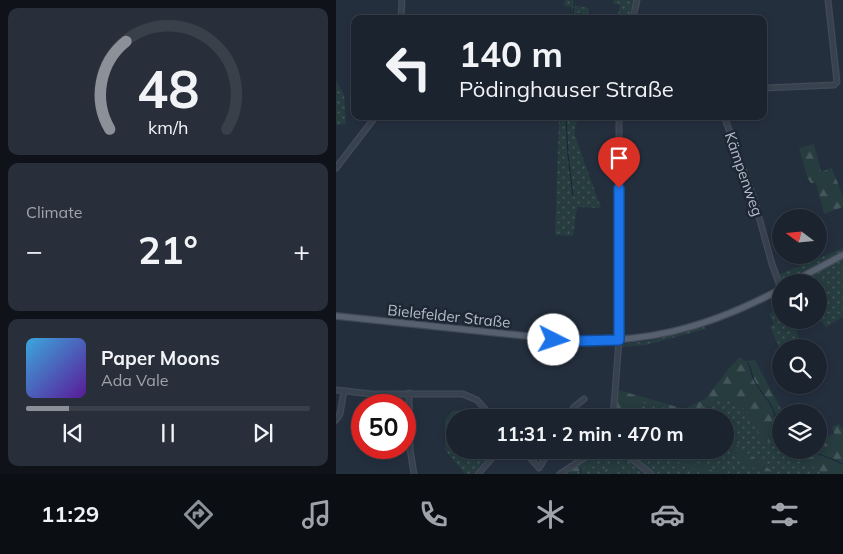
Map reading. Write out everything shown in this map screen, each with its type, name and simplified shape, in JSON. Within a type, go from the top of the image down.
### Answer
[{"type":"main road","points":[[807,274],[843,255]]},
{"type":"main road","name":"Bielefelder Straße","points":[[336,316],[554,340],[619,340],[676,331],[706,323],[772,294]]},
{"type":"street","points":[[401,15],[402,0]]},
{"type":"street","points":[[633,15],[637,0]]},
{"type":"street","points":[[767,88],[834,85],[837,82],[828,0]]},
{"type":"street","points":[[336,168],[373,120]]},
{"type":"street","points":[[614,409],[619,340],[619,120]]},
{"type":"street","name":"Kämpenweg","points":[[725,120],[754,198],[776,274]]},
{"type":"street","points":[[336,390],[372,394],[463,394],[477,400],[485,409]]},
{"type":"street","points":[[336,420],[340,414],[344,391]]},
{"type":"street","points":[[409,393],[410,449],[414,474]]},
{"type":"street","points":[[573,409],[584,400]]},
{"type":"street","points":[[478,474],[490,459]]},
{"type":"street","points":[[530,459],[539,468],[544,459]]},
{"type":"street","points":[[560,474],[582,459]]},
{"type":"street","points":[[632,459],[651,474]]},
{"type":"green space","points":[[565,0],[576,0],[576,6],[589,8],[588,15],[577,13],[576,15],[571,15],[572,7],[564,6]]},
{"type":"green space","points":[[614,0],[634,0],[631,15],[618,15],[620,5],[613,4]]},
{"type":"green space","points":[[336,81],[344,94],[346,124],[336,125]]},
{"type":"green space","points":[[578,120],[575,126],[575,136],[601,208],[577,207],[573,236],[555,235],[559,121],[491,121]]},
{"type":"green space","points":[[814,144],[821,172],[832,168],[843,197],[843,207],[827,213],[827,209],[823,209],[816,183],[811,183],[808,179],[799,148]]},
{"type":"green space","points":[[843,248],[843,252],[827,260],[827,255]]},
{"type":"green space","points":[[843,258],[843,317],[827,326],[827,274],[812,274]]},
{"type":"green space","points":[[804,264],[819,264],[798,274],[780,274]]},
{"type":"green space","points":[[772,325],[772,329],[796,329],[799,339],[775,339],[770,326]]},
{"type":"green space","points":[[704,327],[706,329],[646,345],[620,347],[623,344],[649,341]]},
{"type":"green space","points":[[740,357],[745,361],[755,360],[778,404],[772,404],[772,444],[759,436],[754,422],[747,411],[734,400],[721,400],[700,408],[684,409],[705,399]]},
{"type":"green space","points":[[618,390],[684,409],[615,409]]},
{"type":"green space","points":[[618,390],[684,409],[670,409],[644,403],[634,409],[615,409]]},
{"type":"green space","points":[[705,399],[709,404],[721,400],[734,400],[747,411],[754,422],[759,436],[772,444],[772,459],[799,459],[823,474],[562,474],[584,459],[734,459],[734,409],[684,409]]},
{"type":"green space","points":[[446,419],[446,451],[445,450]]},
{"type":"green space","points":[[839,424],[843,429],[843,474],[823,474],[800,459],[827,459],[827,436],[834,434],[832,427]]},
{"type":"green space","points":[[734,442],[776,474],[762,472],[750,466],[735,451]]},
{"type":"green space","points":[[452,459],[485,459],[473,474],[465,474]]},
{"type":"green space","points":[[584,459],[597,459],[575,474],[562,474]]},
{"type":"green space","points":[[614,459],[617,459],[615,461],[619,468],[632,474],[622,474],[620,472],[602,474]]},
{"type":"green space","points":[[628,459],[631,459],[650,474],[645,474]]},
{"type":"green space","points":[[635,459],[648,459],[647,468]]},
{"type":"green space","points":[[667,459],[686,459],[705,466],[714,472],[722,471],[731,474],[701,474],[688,465]]},
{"type":"waterway","points":[[573,15],[575,0]]},
{"type":"waterway","points":[[566,120],[573,196]]},
{"type":"waterway","points":[[748,363],[754,380],[772,408]]},
{"type":"waterway","points":[[827,457],[843,464]]},
{"type":"waterway","points":[[580,468],[581,474]]},
{"type":"route","points":[[554,340],[619,340],[619,188]]}]
